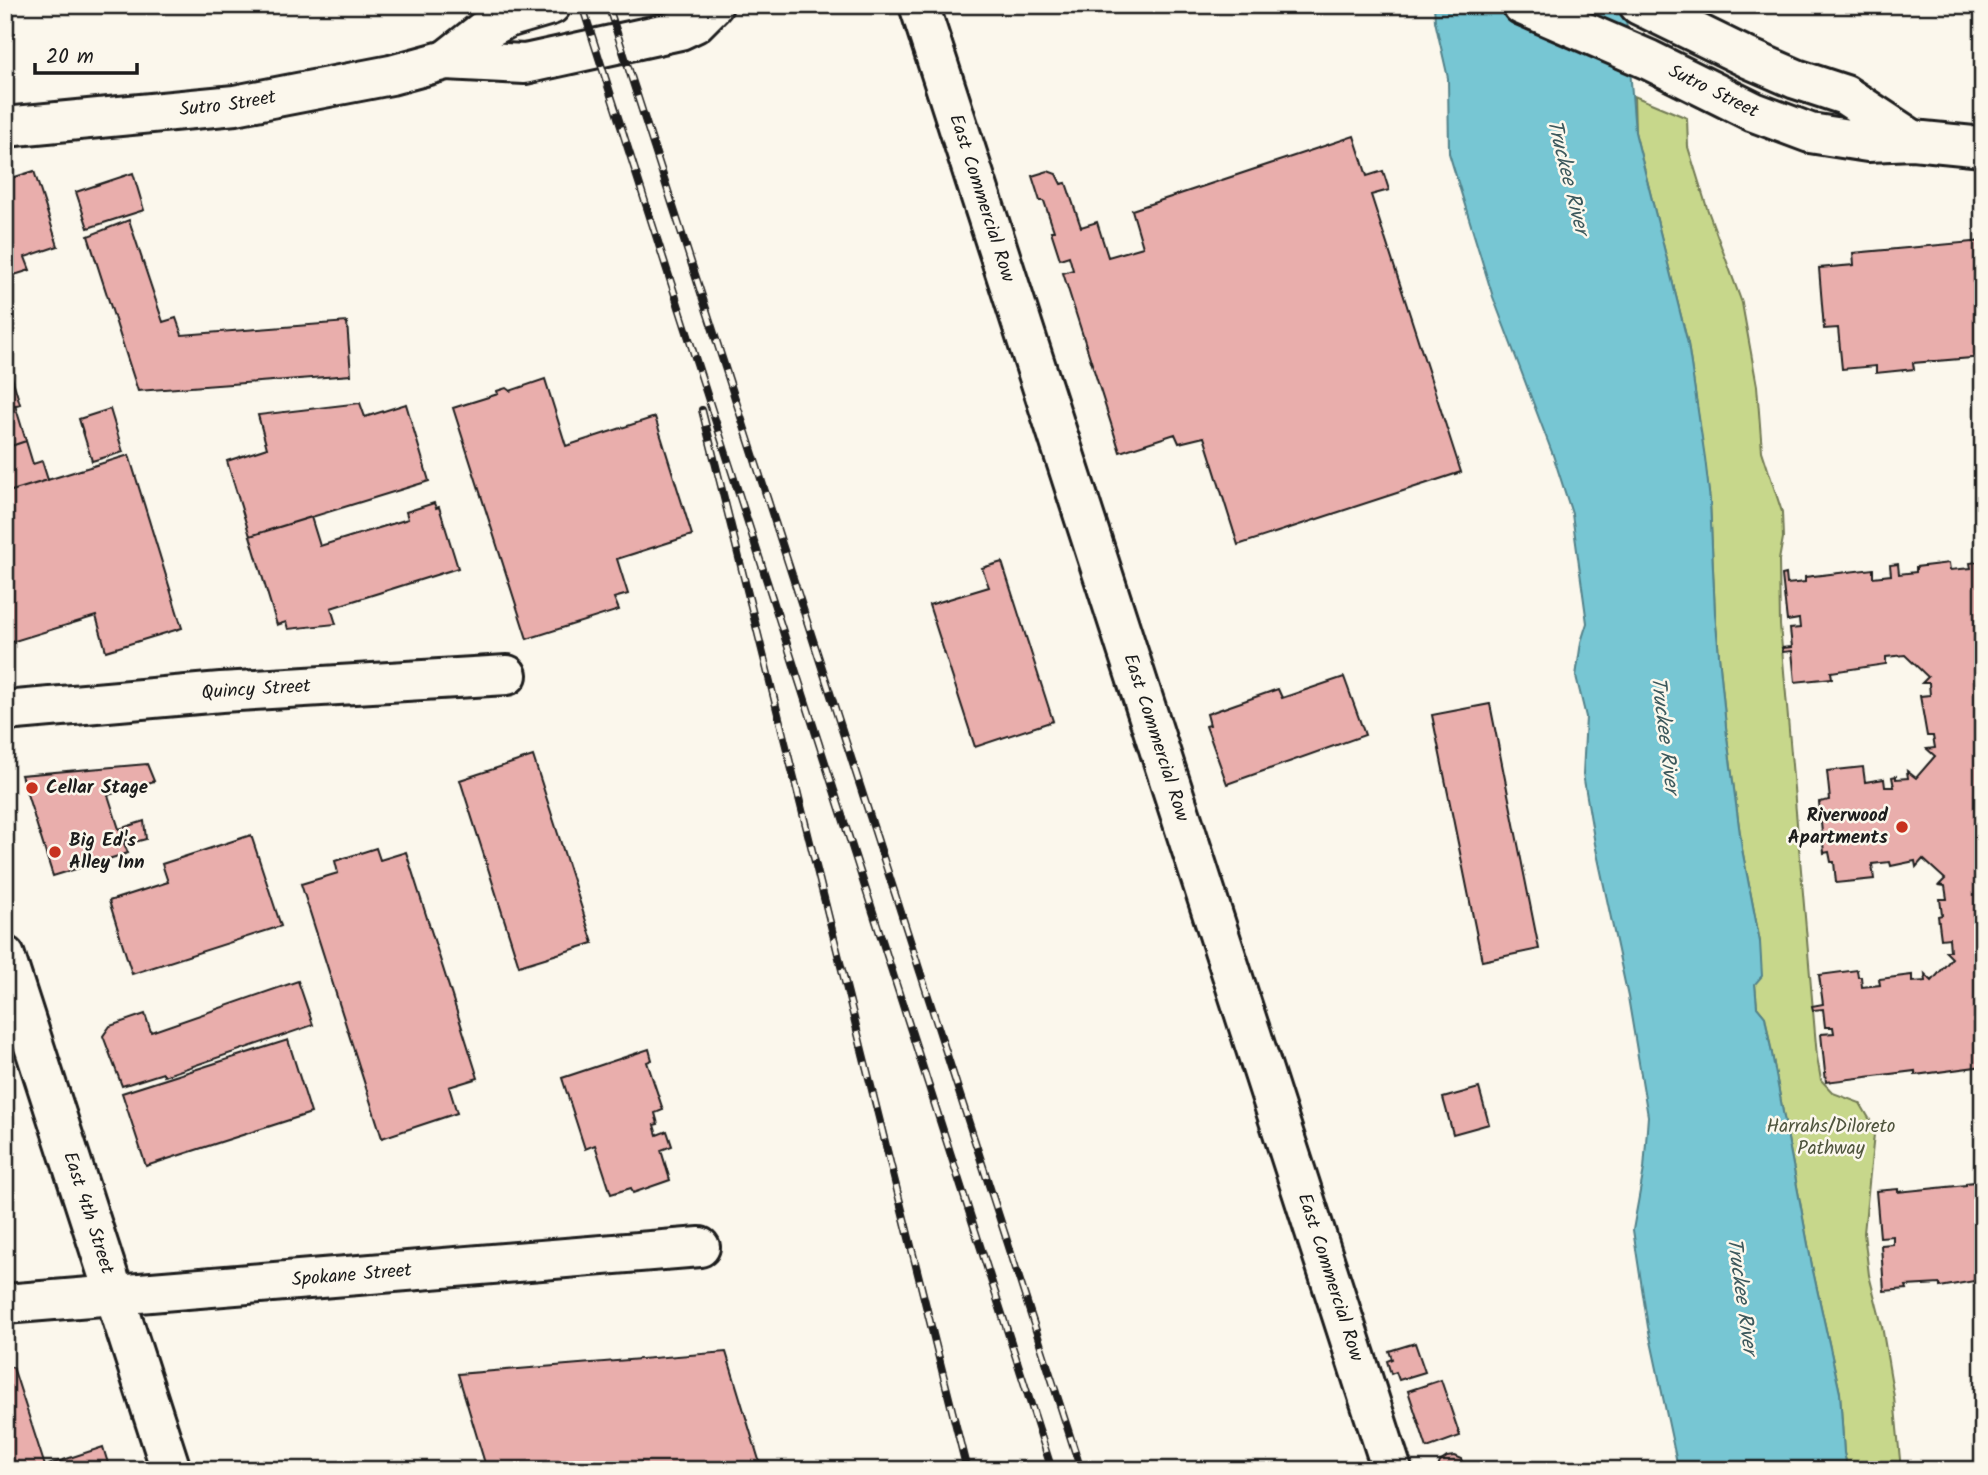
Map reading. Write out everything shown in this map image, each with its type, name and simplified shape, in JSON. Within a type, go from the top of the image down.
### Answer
[{"type":"street","name":"Sutro Street","points":[[446,60],[483,31],[507,18],[551,5]]},
{"type":"street","name":"Sutro Street","points":[[5,127],[235,105],[391,75],[446,60],[525,64],[680,30],[695,23],[713,5]]},
{"type":"street","name":"East Commercial Row","points":[[919,5],[1392,1470]]},
{"type":"street","name":"Sutro Street","points":[[1522,5],[1649,60],[1754,112],[1810,133],[1868,142],[1913,140],[1983,147]]},
{"type":"street","name":"Sutro Street","points":[[1639,5],[1760,64],[1845,95],[1913,140]]},
{"type":"street","name":"Quincy Street","points":[[5,711],[221,692],[507,675]]},
{"type":"street","name":"East 4th Street","points":[[5,956],[171,1470]]},
{"type":"street","name":"Spokane Street","points":[[5,1304],[700,1247]]},
{"type":"green space","name":"Harrahs/Diloreto Pathway","points":[[1634,96],[1687,118],[1688,147],[1742,303],[1757,386],[1762,451],[1782,512],[1783,538],[1779,560],[1780,625],[1817,1057],[1821,1080],[1833,1093],[1860,1103],[1870,1120],[1874,1134],[1864,1233],[1869,1275],[1882,1326],[1894,1397],[1901,1470],[1848,1470],[1844,1453],[1840,1393],[1813,1271],[1765,1017],[1757,1007],[1755,984],[1760,942],[1742,849],[1727,737],[1715,614],[1710,501],[1702,441],[1688,344],[1635,132]]},
{"type":"water","name":"Truckee River","points":[[1434,5],[1625,5],[1635,132],[1688,344],[1705,458],[1710,501],[1715,614],[1727,737],[1742,849],[1760,942],[1762,976],[1755,984],[1757,1007],[1765,1017],[1813,1271],[1840,1393],[1844,1453],[1848,1470],[1676,1470],[1676,1458],[1648,1327],[1633,1230],[1644,1169],[1648,1116],[1628,997],[1583,774],[1586,717],[1576,676],[1587,623],[1572,514],[1553,455],[1493,297],[1449,153],[1448,78]]},
{"type":"building","points":[[1354,136],[1367,176],[1383,171],[1389,190],[1371,195],[1461,472],[1238,545],[1204,437],[1179,443],[1175,434],[1120,452],[1063,273],[1073,270],[1069,256],[1060,259],[1044,201],[1040,201],[1032,176],[1048,171],[1056,174],[1061,184],[1066,183],[1081,227],[1097,222],[1108,257],[1143,247],[1132,210]]},
{"type":"building","points":[[34,171],[58,246],[25,257],[30,270],[5,278],[5,223],[10,222],[5,208],[5,180]]},
{"type":"building","points":[[133,173],[144,210],[88,228],[76,192]]},
{"type":"building","points":[[129,220],[163,322],[176,318],[182,335],[347,322],[351,375],[138,391],[88,236]]},
{"type":"building","points":[[1983,241],[1983,357],[1913,363],[1914,369],[1876,373],[1876,366],[1842,369],[1838,328],[1824,329],[1819,268],[1854,265],[1853,253]]},
{"type":"building","points":[[5,354],[20,404],[5,408]]},
{"type":"building","points":[[545,379],[566,446],[655,417],[692,535],[617,559],[628,594],[614,598],[619,610],[527,639],[453,408],[498,394],[497,391],[506,388],[510,391]]},
{"type":"building","points":[[360,403],[365,417],[406,404],[429,481],[250,536],[227,461],[267,448],[258,415]]},
{"type":"building","points":[[15,405],[26,441],[5,448],[5,408]]},
{"type":"building","points":[[110,409],[123,452],[92,461],[79,419]]},
{"type":"building","points":[[26,441],[33,464],[42,461],[48,480],[5,493],[5,448]]},
{"type":"building","points":[[129,455],[182,628],[106,651],[96,616],[5,644],[5,493]]},
{"type":"building","points":[[434,503],[436,508],[439,507],[458,568],[331,608],[336,624],[288,629],[286,622],[277,625],[250,536],[311,517],[320,546],[408,519],[406,512]]},
{"type":"building","name":"Riverwood Apartments","points":[[1983,561],[1983,1066],[1826,1082],[1821,1034],[1834,1033],[1833,1027],[1825,1027],[1823,1009],[1813,1010],[1812,1006],[1823,1004],[1819,975],[1857,970],[1862,987],[1880,985],[1879,979],[1912,975],[1912,982],[1926,981],[1925,974],[1932,981],[1952,958],[1945,951],[1950,951],[1949,938],[1941,939],[1938,916],[1942,915],[1940,899],[1947,899],[1945,886],[1939,885],[1945,879],[1923,859],[1916,867],[1915,861],[1891,866],[1890,862],[1872,864],[1874,879],[1836,883],[1834,862],[1831,862],[1829,852],[1824,853],[1819,802],[1830,800],[1827,771],[1863,767],[1865,782],[1884,779],[1885,787],[1894,787],[1892,777],[1908,778],[1907,771],[1916,778],[1935,756],[1927,749],[1935,748],[1933,736],[1927,736],[1920,696],[1930,695],[1929,683],[1922,683],[1928,677],[1905,655],[1886,657],[1886,664],[1831,672],[1832,678],[1795,682],[1792,651],[1783,652],[1782,648],[1792,647],[1790,629],[1800,628],[1799,619],[1787,621],[1782,575],[1786,574],[1787,584],[1805,582],[1805,577],[1873,569],[1873,577],[1891,575],[1890,565],[1898,564],[1899,574],[1916,572],[1916,567],[1949,563],[1950,570],[1971,568],[1970,563]]},
{"type":"building","points":[[1002,562],[1053,721],[975,747],[929,605],[989,587],[982,568]]},
{"type":"building","points":[[1344,677],[1365,735],[1227,784],[1206,726],[1210,725],[1207,714],[1278,689],[1282,698]]},
{"type":"building","points":[[1490,704],[1539,949],[1482,961],[1432,715]]},
{"type":"building","points":[[533,756],[593,943],[519,966],[460,780]]},
{"type":"building","points":[[147,764],[154,781],[108,795],[119,829],[144,821],[146,839],[123,841],[128,853],[53,876],[21,775]]},
{"type":"building","points":[[251,835],[281,926],[132,974],[109,901],[168,882],[162,864]]},
{"type":"building","points":[[376,848],[380,860],[406,852],[478,1078],[449,1087],[457,1113],[382,1138],[301,884],[338,873],[335,861]]},
{"type":"building","points":[[298,981],[313,1025],[164,1076],[163,1073],[122,1086],[103,1036],[110,1026],[145,1014],[151,1032]]},
{"type":"building","points":[[288,1040],[311,1113],[146,1166],[122,1093]]},
{"type":"building","points":[[649,1049],[652,1060],[647,1062],[663,1110],[655,1113],[658,1124],[654,1125],[657,1135],[667,1131],[672,1146],[661,1150],[670,1180],[633,1193],[631,1188],[611,1194],[595,1145],[585,1149],[562,1078]]},
{"type":"building","points":[[1479,1088],[1489,1124],[1453,1134],[1443,1098]]},
{"type":"building","points":[[1983,1181],[1983,1274],[1980,1274],[1980,1280],[1940,1287],[1940,1284],[1906,1286],[1907,1289],[1884,1291],[1881,1245],[1893,1244],[1893,1236],[1880,1237],[1876,1191],[1898,1189],[1898,1192]]},
{"type":"building","points":[[1415,1343],[1425,1372],[1399,1380],[1396,1372],[1391,1374],[1387,1361],[1392,1359],[1389,1351]]},
{"type":"building","points":[[726,1352],[762,1470],[487,1470],[458,1374]]},
{"type":"building","points":[[13,1367],[45,1466],[33,1470],[5,1470],[5,1368]]},
{"type":"building","points":[[1441,1380],[1460,1436],[1427,1448],[1408,1391]]},
{"type":"building","points":[[103,1447],[110,1470],[33,1470],[45,1466]]},
{"type":"building","points":[[1454,1456],[1461,1459],[1466,1470],[1437,1470],[1440,1462]]},
{"type":"railway","points":[[582,5],[1052,1470]]},
{"type":"railway","points":[[608,5],[1081,1470]]},
{"type":"railway","points":[[702,410],[967,1470]]},
{"type":"place","name":"Cellar Stage","points":[[32,788]]},
{"type":"place","name":"Riverwood Apartments","points":[[1902,827]]},
{"type":"place","name":"Big Ed's Alley Inn","points":[[55,852]]}]
